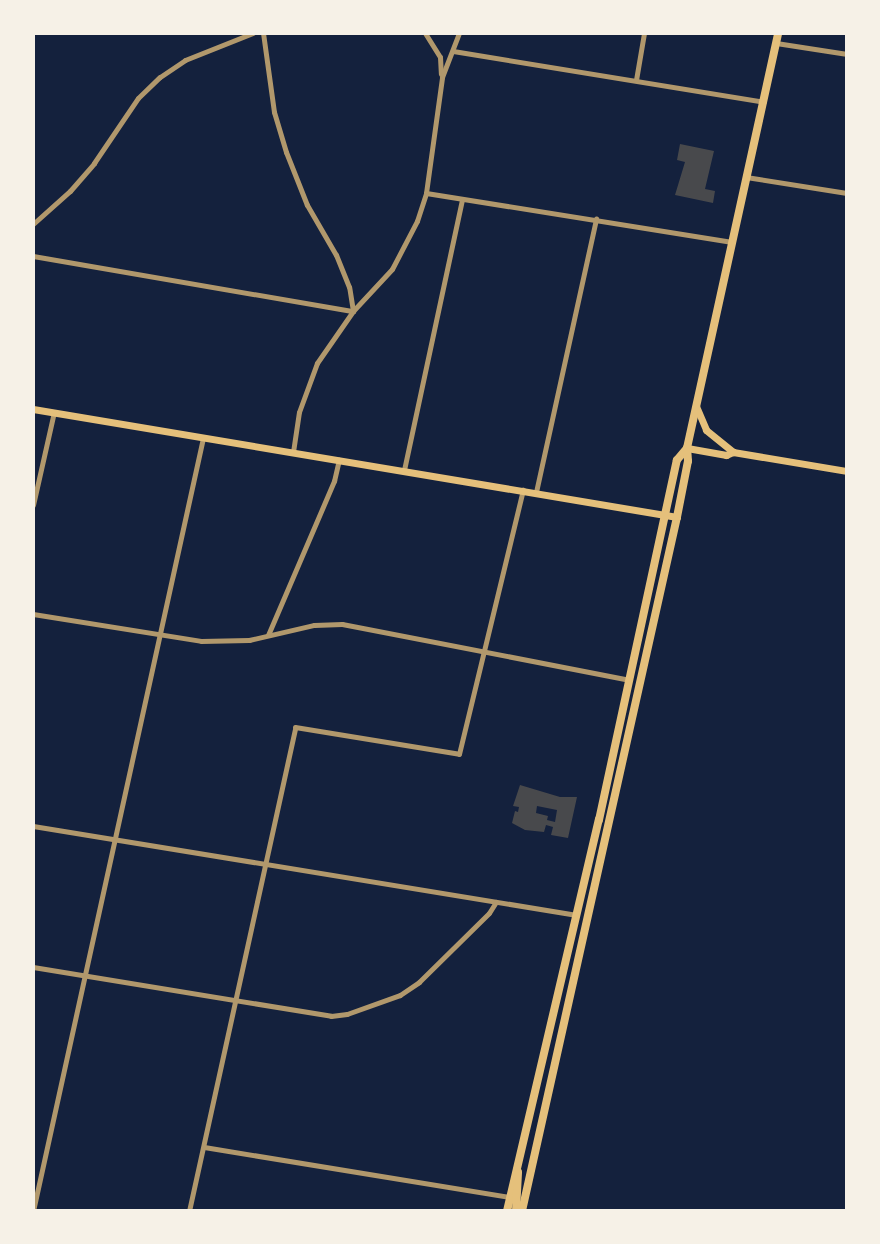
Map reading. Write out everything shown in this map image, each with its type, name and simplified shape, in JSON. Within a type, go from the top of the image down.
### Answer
[{"type":"main road","points":[[522,1211],[677,517],[688,461],[687,448],[777,38]]},
{"type":"main road","points":[[696,406],[706,430],[733,452],[847,471]]},
{"type":"main road","points":[[33,409],[677,517]]},
{"type":"main road","points":[[687,448],[726,455],[733,452]]},
{"type":"main road","points":[[507,1211],[577,915],[677,460],[687,448]]},
{"type":"main road","points":[[516,1211],[519,1195],[518,1162]]},
{"type":"street","points":[[33,224],[71,191],[94,163],[138,98],[160,77],[197,55],[253,33]]},
{"type":"street","points":[[263,33],[274,112],[286,152],[307,205],[335,255],[349,287],[353,311]]},
{"type":"street","points":[[293,452],[309,379],[317,363],[353,311],[374,291],[406,246],[426,193],[442,77],[440,57],[425,33]]},
{"type":"street","points":[[442,77],[459,33]]},
{"type":"street","points":[[636,80],[644,33]]},
{"type":"street","points":[[777,38],[847,54]]},
{"type":"street","points":[[453,51],[764,102]]},
{"type":"street","points":[[746,177],[847,193]]},
{"type":"street","points":[[426,193],[732,242]]},
{"type":"street","points":[[404,470],[462,199]]},
{"type":"street","points":[[536,492],[596,219]]},
{"type":"street","points":[[33,256],[353,311]]},
{"type":"street","points":[[33,505],[54,412]]},
{"type":"street","points":[[33,1211],[203,438]]},
{"type":"street","points":[[268,635],[334,481],[339,460]]},
{"type":"street","points":[[189,1211],[295,727],[459,754],[523,490]]},
{"type":"street","points":[[33,614],[201,642],[249,640],[314,625],[342,624],[629,680]]},
{"type":"street","points":[[33,826],[577,915]]},
{"type":"street","points":[[33,967],[331,1016],[400,995],[419,982],[489,913],[496,902]]},
{"type":"street","points":[[204,1147],[510,1197]]},
{"type":"building","points":[[680,144],[714,151],[705,189],[715,191],[713,203],[675,195],[685,162],[677,160]]},
{"type":"building","points":[[520,785],[560,797],[577,797],[568,838],[551,835],[553,827],[546,825],[544,832],[525,830],[512,823],[519,807],[513,806]],"holes":[[[537,806],[557,810],[555,822],[547,820],[548,816],[536,813]]]}]
